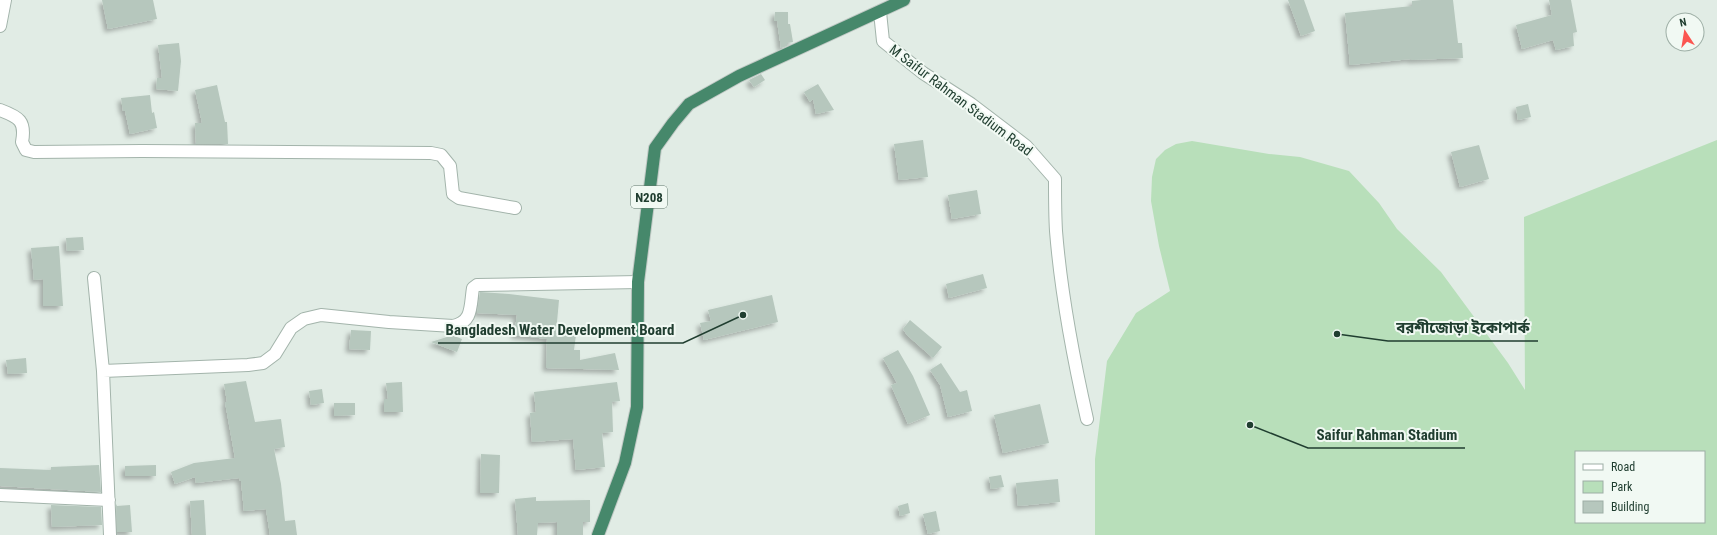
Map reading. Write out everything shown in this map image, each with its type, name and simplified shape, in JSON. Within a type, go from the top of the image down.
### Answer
[{"type":"highway","name":"N208","points":[[598,535],[625,463],[637,407],[638,282],[654,148],[689,104],[739,76],[904,0]]},
{"type":"street","points":[[0,26],[5,0]]},
{"type":"street","name":"M Saifur Rahman Stadium Road","points":[[880,12],[883,41],[923,73],[971,104],[1026,146],[1055,179],[1056,230],[1064,301],[1087,419]]},
{"type":"street","points":[[0,110],[13,114],[22,122],[24,130],[22,142],[26,150],[34,152],[142,151],[431,153],[441,156],[450,166],[453,194],[459,198],[515,208]]},
{"type":"street","points":[[94,278],[103,371],[110,535]]},
{"type":"street","points":[[103,371],[248,365],[263,363],[275,354],[290,328],[304,319],[321,315],[390,322],[453,326],[461,325],[466,321],[468,316],[473,288],[477,285],[638,282]]},
{"type":"street","points":[[0,495],[109,500]]},
{"type":"green space","points":[[1717,140],[1717,535],[1095,535],[1095,459],[1107,361],[1136,313],[1170,291],[1159,246],[1151,201],[1152,177],[1156,159],[1165,150],[1176,144],[1192,141],[1269,154],[1300,157],[1349,171],[1379,203],[1397,229],[1441,272],[1508,363],[1525,390],[1524,217]]},
{"type":"building","points":[[102,0],[153,0],[157,19],[108,29]]},
{"type":"building","points":[[1288,0],[1304,0],[1315,31],[1301,36]]},
{"type":"building","points":[[1453,0],[1458,43],[1462,43],[1463,58],[1411,59],[1350,65],[1345,13],[1412,6],[1412,1]]},
{"type":"building","points":[[1549,0],[1571,0],[1577,32],[1573,33],[1574,46],[1556,50],[1553,40],[1522,49],[1516,25],[1552,15]]},
{"type":"building","points":[[775,12],[788,12],[788,24],[790,24],[793,42],[787,43],[787,46],[781,48],[777,21],[774,21]]},
{"type":"building","points":[[179,43],[181,61],[178,91],[156,89],[157,78],[162,78],[158,45]]},
{"type":"building","points":[[761,74],[765,80],[754,87],[749,80]]},
{"type":"building","points":[[818,84],[834,110],[816,114],[813,99],[810,102],[804,92]]},
{"type":"building","points":[[217,85],[225,122],[227,122],[228,144],[196,144],[195,123],[202,123],[195,90]]},
{"type":"building","points":[[150,95],[152,113],[154,112],[157,128],[130,134],[125,111],[123,111],[121,98]]},
{"type":"building","points":[[1528,104],[1531,117],[1518,120],[1516,107]]},
{"type":"building","points":[[923,140],[928,177],[899,180],[894,144]]},
{"type":"building","points":[[1479,145],[1489,179],[1460,187],[1451,152]]},
{"type":"building","points":[[977,190],[981,214],[952,219],[948,195]]},
{"type":"building","points":[[83,237],[84,250],[67,251],[66,238]]},
{"type":"building","points":[[59,246],[63,306],[43,306],[43,279],[34,280],[31,248]]},
{"type":"building","points":[[983,274],[987,288],[949,298],[946,284]]},
{"type":"building","points":[[480,292],[559,300],[556,333],[576,335],[574,350],[580,350],[580,360],[615,353],[619,370],[546,368],[547,339],[514,335],[517,315],[477,313]]},
{"type":"building","points":[[772,295],[778,322],[704,340],[700,323],[711,321],[708,310]]},
{"type":"building","points":[[910,320],[942,347],[933,358],[907,335],[903,329]]},
{"type":"building","points":[[351,330],[371,331],[370,350],[349,349]]},
{"type":"building","points":[[449,334],[462,339],[457,352],[431,342],[447,337]]},
{"type":"building","points":[[898,350],[913,376],[930,415],[908,424],[891,385],[897,383],[883,358]]},
{"type":"building","points":[[26,358],[27,373],[8,374],[6,360]]},
{"type":"building","points":[[941,363],[960,392],[967,390],[972,411],[948,417],[940,385],[930,370]]},
{"type":"building","points":[[246,381],[255,422],[281,419],[285,447],[274,449],[281,484],[285,521],[295,520],[297,535],[270,535],[266,509],[244,511],[241,481],[239,478],[196,483],[195,477],[175,484],[171,472],[194,463],[235,458],[225,402],[227,402],[224,384]]},
{"type":"building","points":[[402,382],[403,412],[384,412],[384,399],[388,399],[386,383]]},
{"type":"building","points":[[617,382],[620,401],[612,402],[613,432],[602,433],[605,467],[576,470],[573,439],[532,442],[530,413],[536,412],[534,392]]},
{"type":"building","points":[[322,389],[324,403],[311,405],[309,391]]},
{"type":"building","points":[[334,403],[355,403],[355,415],[334,416]]},
{"type":"building","points":[[1040,404],[1049,443],[1003,453],[994,415]]},
{"type":"building","points":[[481,454],[500,455],[499,493],[480,493]]},
{"type":"building","points":[[99,465],[101,492],[0,486],[0,468],[51,470],[51,467]]},
{"type":"building","points":[[156,465],[156,476],[125,476],[125,466]]},
{"type":"building","points":[[1001,475],[1004,487],[991,489],[989,477]]},
{"type":"building","points":[[1058,479],[1060,502],[1018,506],[1016,483]]},
{"type":"building","points":[[536,497],[536,501],[590,500],[590,522],[583,522],[583,535],[557,535],[557,522],[538,523],[537,535],[518,535],[515,499]]},
{"type":"building","points":[[204,500],[206,535],[192,535],[190,501]]},
{"type":"building","points":[[908,503],[910,513],[900,516],[898,506]]},
{"type":"building","points":[[116,504],[117,506],[130,505],[132,532],[117,532]]},
{"type":"building","points":[[51,505],[101,507],[102,525],[52,527]]},
{"type":"building","points":[[936,511],[940,531],[928,534],[923,514]]},
{"type":"place","name":"Bangladesh Water Development Board","points":[[743,315]]},
{"type":"place","name":"বরশীজোড়া ইকোপার্ক","points":[[1337,334]]},
{"type":"place","name":"Saifur Rahman Stadium","points":[[1250,425]]}]
